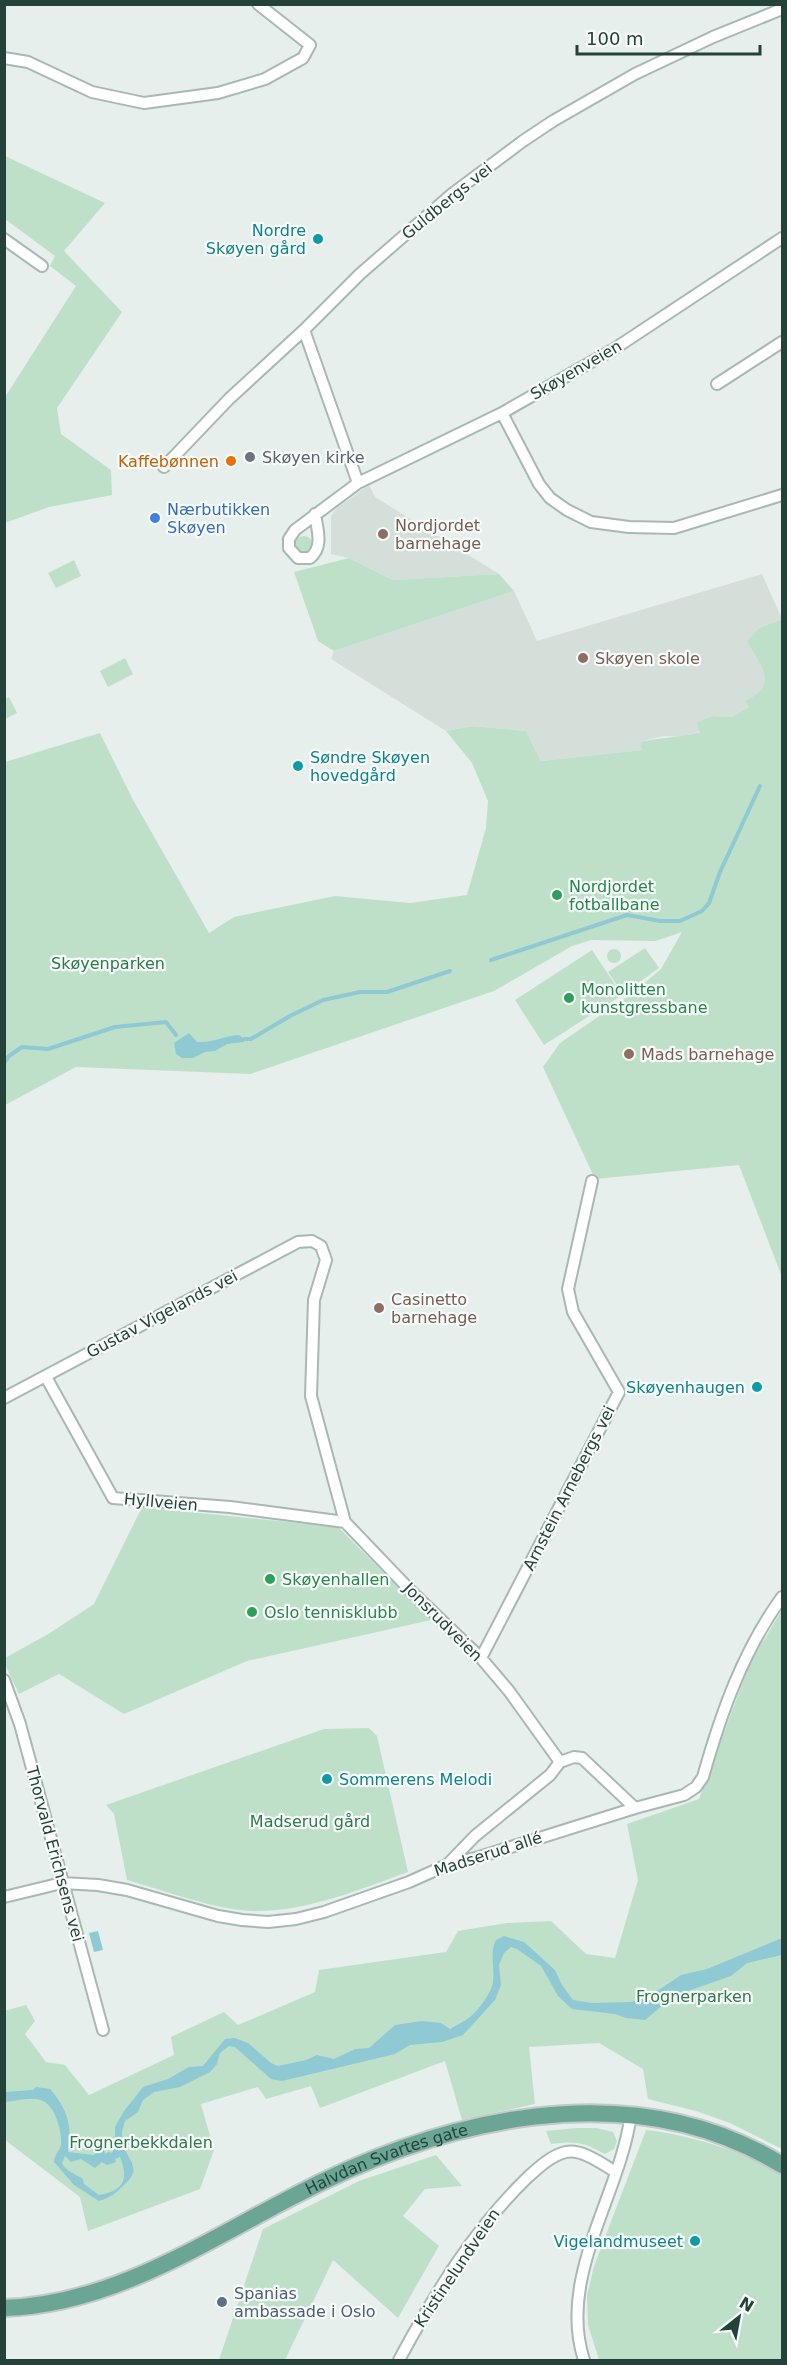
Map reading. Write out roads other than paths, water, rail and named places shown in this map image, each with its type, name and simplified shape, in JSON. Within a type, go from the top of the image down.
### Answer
[{"type":"main road","name":"Halvdan Svartes gate","points":[[4,2308],[42,2305],[86,2294],[150,2271],[351,2168],[428,2139],[507,2121],[566,2113],[631,2114],[685,2124],[713,2132],[764,2154],[783,2165]]},
{"type":"street","points":[[4,58],[28,62],[92,92],[144,103],[218,93],[265,80],[303,57],[310,45],[258,4]]},
{"type":"street","name":"Guldbergs vei","points":[[164,467],[229,399],[304,330],[360,274],[452,194],[523,141],[569,111],[635,74],[713,37],[783,9]]},
{"type":"street","name":"Skøyenveien","points":[[315,514],[358,483],[502,413],[614,349],[783,238]]},
{"type":"street","points":[[4,239],[42,266]]},
{"type":"street","points":[[304,330],[358,483]]},
{"type":"street","points":[[717,384],[783,342]]},
{"type":"street","points":[[502,413],[539,484],[550,498],[591,522],[628,528],[674,528],[783,495]]},
{"type":"street","name":"Arnstein Arnebergs vei","points":[[481,1658],[619,1392],[573,1312],[567,1289],[592,1181]]},
{"type":"street","name":"Gustav Vigelands vei","points":[[4,1398],[298,1242],[312,1241],[321,1246]]},
{"type":"street","name":"Jonsrudveien","points":[[321,1246],[326,1260],[314,1300],[311,1395],[345,1522],[412,1592],[481,1658],[516,1700],[560,1762]]},
{"type":"street","name":"Hyllveien","points":[[46,1377],[113,1498],[230,1507],[345,1522]]},
{"type":"street","name":"Madserud allé","points":[[4,1897],[62,1883],[98,1885],[127,1890],[218,1916],[268,1922],[296,1919],[324,1912],[409,1882],[447,1865],[684,1795],[696,1787],[703,1777],[731,1689],[748,1652],[783,1597]]},
{"type":"street","name":"Thorvald Erichsens vei","points":[[4,1680],[20,1724],[103,2030]]},
{"type":"street","points":[[447,1865],[475,1836],[550,1775],[560,1762],[574,1757],[582,1758],[635,1808]]},
{"type":"street","points":[[584,2361],[577,2322],[581,2277],[625,2151],[631,2114]]},
{"type":"street","name":"Kristinelundveien","points":[[399,2361],[416,2329],[486,2221],[535,2171],[556,2155],[572,2151],[581,2153],[616,2172]]},
{"type":"water","points":[[189,1033],[197,1042],[239,1035],[244,1042],[227,1044],[215,1051],[205,1052],[193,1058],[182,1058],[176,1054],[174,1043]]},
{"type":"water","points":[[98,1931],[103,1950],[94,1952],[89,1933]]},
{"type":"water","points":[[504,1936],[524,1942],[555,1970],[573,2000],[592,2003],[631,2002],[650,1996],[681,1975],[707,1969],[782,1938],[782,1955],[747,1963],[731,1976],[685,1992],[668,2001],[645,2020],[572,2009],[558,1996],[541,1966],[511,1947],[504,1953],[499,1965],[501,1985],[495,2000],[463,2035],[442,2042],[410,2045],[395,2054],[282,2081],[271,2079],[235,2047],[229,2046],[220,2053],[217,2064],[210,2072],[180,2087],[154,2092],[143,2100],[138,2112],[125,2121],[122,2140],[132,2162],[133,2172],[117,2192],[99,2201],[74,2185],[54,2162],[61,2145],[61,2135],[56,2117],[47,2103],[35,2099],[5,2102],[5,2092],[33,2090],[36,2087],[50,2089],[61,2103],[67,2118],[70,2134],[68,2152],[94,2155],[104,2149],[105,2154],[112,2153],[115,2145],[115,2127],[124,2111],[143,2087],[168,2079],[189,2067],[203,2066],[225,2039],[235,2038],[248,2043],[271,2063],[278,2066],[306,2060],[317,2055],[334,2059],[355,2049],[369,2048],[395,2025],[422,2021],[441,2023],[450,2029],[473,2014],[490,1991],[493,1982],[493,1950],[496,1940]],"holes":[[[65,2156],[71,2162],[81,2159],[95,2168],[102,2162],[107,2165],[116,2162],[115,2159],[120,2157],[124,2178],[119,2187],[99,2195],[62,2163]]]},
{"type":"waterway","points":[[491,960],[627,915],[660,921],[680,921],[702,911],[709,903],[720,872],[760,786]]},
{"type":"waterway","points":[[244,1039],[251,1039],[323,1000],[360,992],[387,992],[450,971]]},
{"type":"waterway","points":[[4,1063],[9,1056],[22,1047],[48,1049],[115,1027],[166,1022],[176,1035]]},
{"type":"place","name":"Nordre Skøyen gård","points":[[318,239]]},
{"type":"place","name":"Skøyen kirke","points":[[250,457]]},
{"type":"place","name":"Kaffebønnen","points":[[231,461]]},
{"type":"place","name":"Nærbutikken Skøyen","points":[[155,518]]},
{"type":"place","name":"Nordjordet barnehage","points":[[383,534]]},
{"type":"place","name":"Skøyen skole","points":[[583,658]]},
{"type":"place","name":"Søndre Skøyen hovedgård","points":[[298,766]]},
{"type":"place","name":"Nordjordet fotballbane","points":[[557,895]]},
{"type":"place","name":"Monolitten kunstgressbane","points":[[569,998]]},
{"type":"place","name":"Mads barnehage","points":[[629,1054]]},
{"type":"place","name":"Casinetto barnehage","points":[[379,1308]]},
{"type":"place","name":"Skøyenhaugen","points":[[757,1387]]},
{"type":"place","name":"Skøyenhallen","points":[[270,1579]]},
{"type":"place","name":"Oslo tennisklubb","points":[[252,1612]]},
{"type":"place","name":"Sommerens Melodi","points":[[327,1779]]},
{"type":"place","name":"Vigelandmuseet","points":[[695,2241]]},
{"type":"place","name":"Spanias ambassade i Oslo","points":[[222,2302]]},
{"type":"park label","name":"Skøyenparken","points":[[108,963]]},
{"type":"park label","name":"Madserud gård","points":[[310,1821]]},
{"type":"park label","name":"Frognerparken","points":[[694,1996]]},
{"type":"park label","name":"Frognerbekkdalen","points":[[141,2142]]}]
